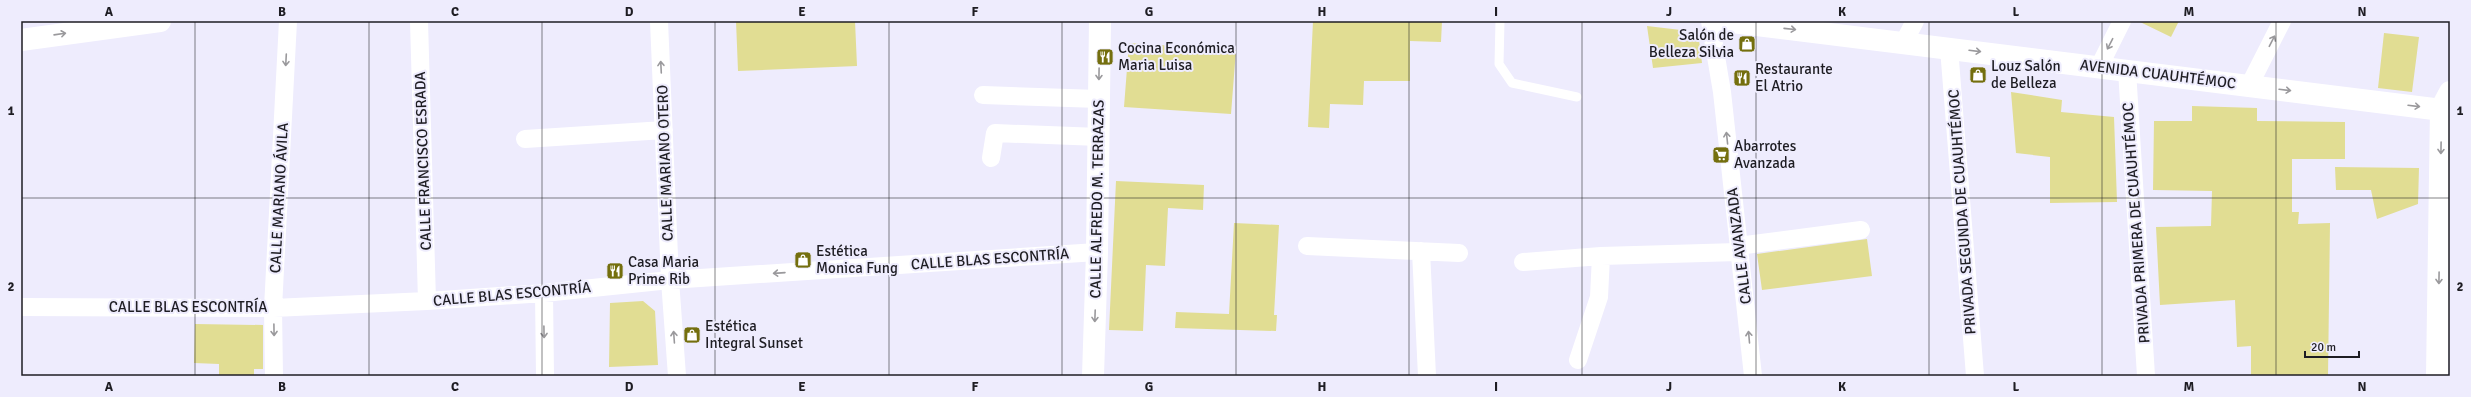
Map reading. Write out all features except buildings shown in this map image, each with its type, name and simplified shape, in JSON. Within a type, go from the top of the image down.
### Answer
[{"type":"street","points":[[21,40],[160,21]]},
{"type":"street","name":"CALLE MARIANO ÁVILA","points":[[274,376],[273,308],[288,21]]},
{"type":"street","name":"CALLE FRANCISCO ESRADA","points":[[419,21],[427,301]]},
{"type":"street","name":"CALLE MARIANO OTERO","points":[[659,21],[670,280],[677,376]]},
{"type":"street","name":"CALLE ALFREDO M. TERRAZAS","points":[[1093,376],[1097,252],[1100,21]]},
{"type":"street","name":"CALLE AVANZADA","points":[[1710,21],[1722,92],[1752,376]]},
{"type":"street","name":"AVENIDA CUAUHTÉMOC","points":[[1724,21],[1766,24],[2250,86],[2447,104]]},
{"type":"street","points":[[1904,42],[1915,21]]},
{"type":"street","points":[[2099,67],[2122,21]]},
{"type":"street","points":[[2250,86],[2282,21]]},
{"type":"street","name":"PRIVADA SEGUNDA DE CUAUHTÉMOC","points":[[1949,48],[1975,376]]},
{"type":"street","name":"PRIVADA PRIMERA DE CUAUHTÉMOC","points":[[2127,70],[2146,376]]},
{"type":"street","points":[[983,94],[1099,99]]},
{"type":"street","points":[[2437,376],[2447,104]]},
{"type":"street","points":[[525,139],[664,130]]},
{"type":"street","points":[[991,158],[995,133],[1099,137]]},
{"type":"street","points":[[1523,262],[1601,256],[1738,249],[1861,230]]},
{"type":"street","points":[[1307,246],[1459,253]]},
{"type":"street","points":[[1421,251],[1427,376]]},
{"type":"street","name":"CALLE BLAS ESCONTRÍA","points":[[21,306],[273,308],[427,301],[670,280],[1097,252]]},
{"type":"street","points":[[1578,360],[1599,297],[1601,256]]},
{"type":"street","points":[[544,292],[545,376]]},
{"type":"lane","points":[[1500,21],[1499,64],[1512,83],[1577,96]]},
{"type":"place","name":"Salón de Belleza Silvia","points":[[1747,44]]},
{"type":"place","name":"Cocina Económica Maria Luisa","points":[[1105,57]]},
{"type":"place","name":"Louz Salón de Belleza","points":[[1978,75]]},
{"type":"place","name":"Restaurante El Atrio","points":[[1742,78]]},
{"type":"place","name":"Abarrotes Avanzada","points":[[1721,155]]},
{"type":"place","name":"Estética Monica Fung","points":[[803,260]]},
{"type":"place","name":"Casa Maria Prime Rib","points":[[615,271]]},
{"type":"place","name":"Estética Integral Sunset","points":[[692,335]]}]
